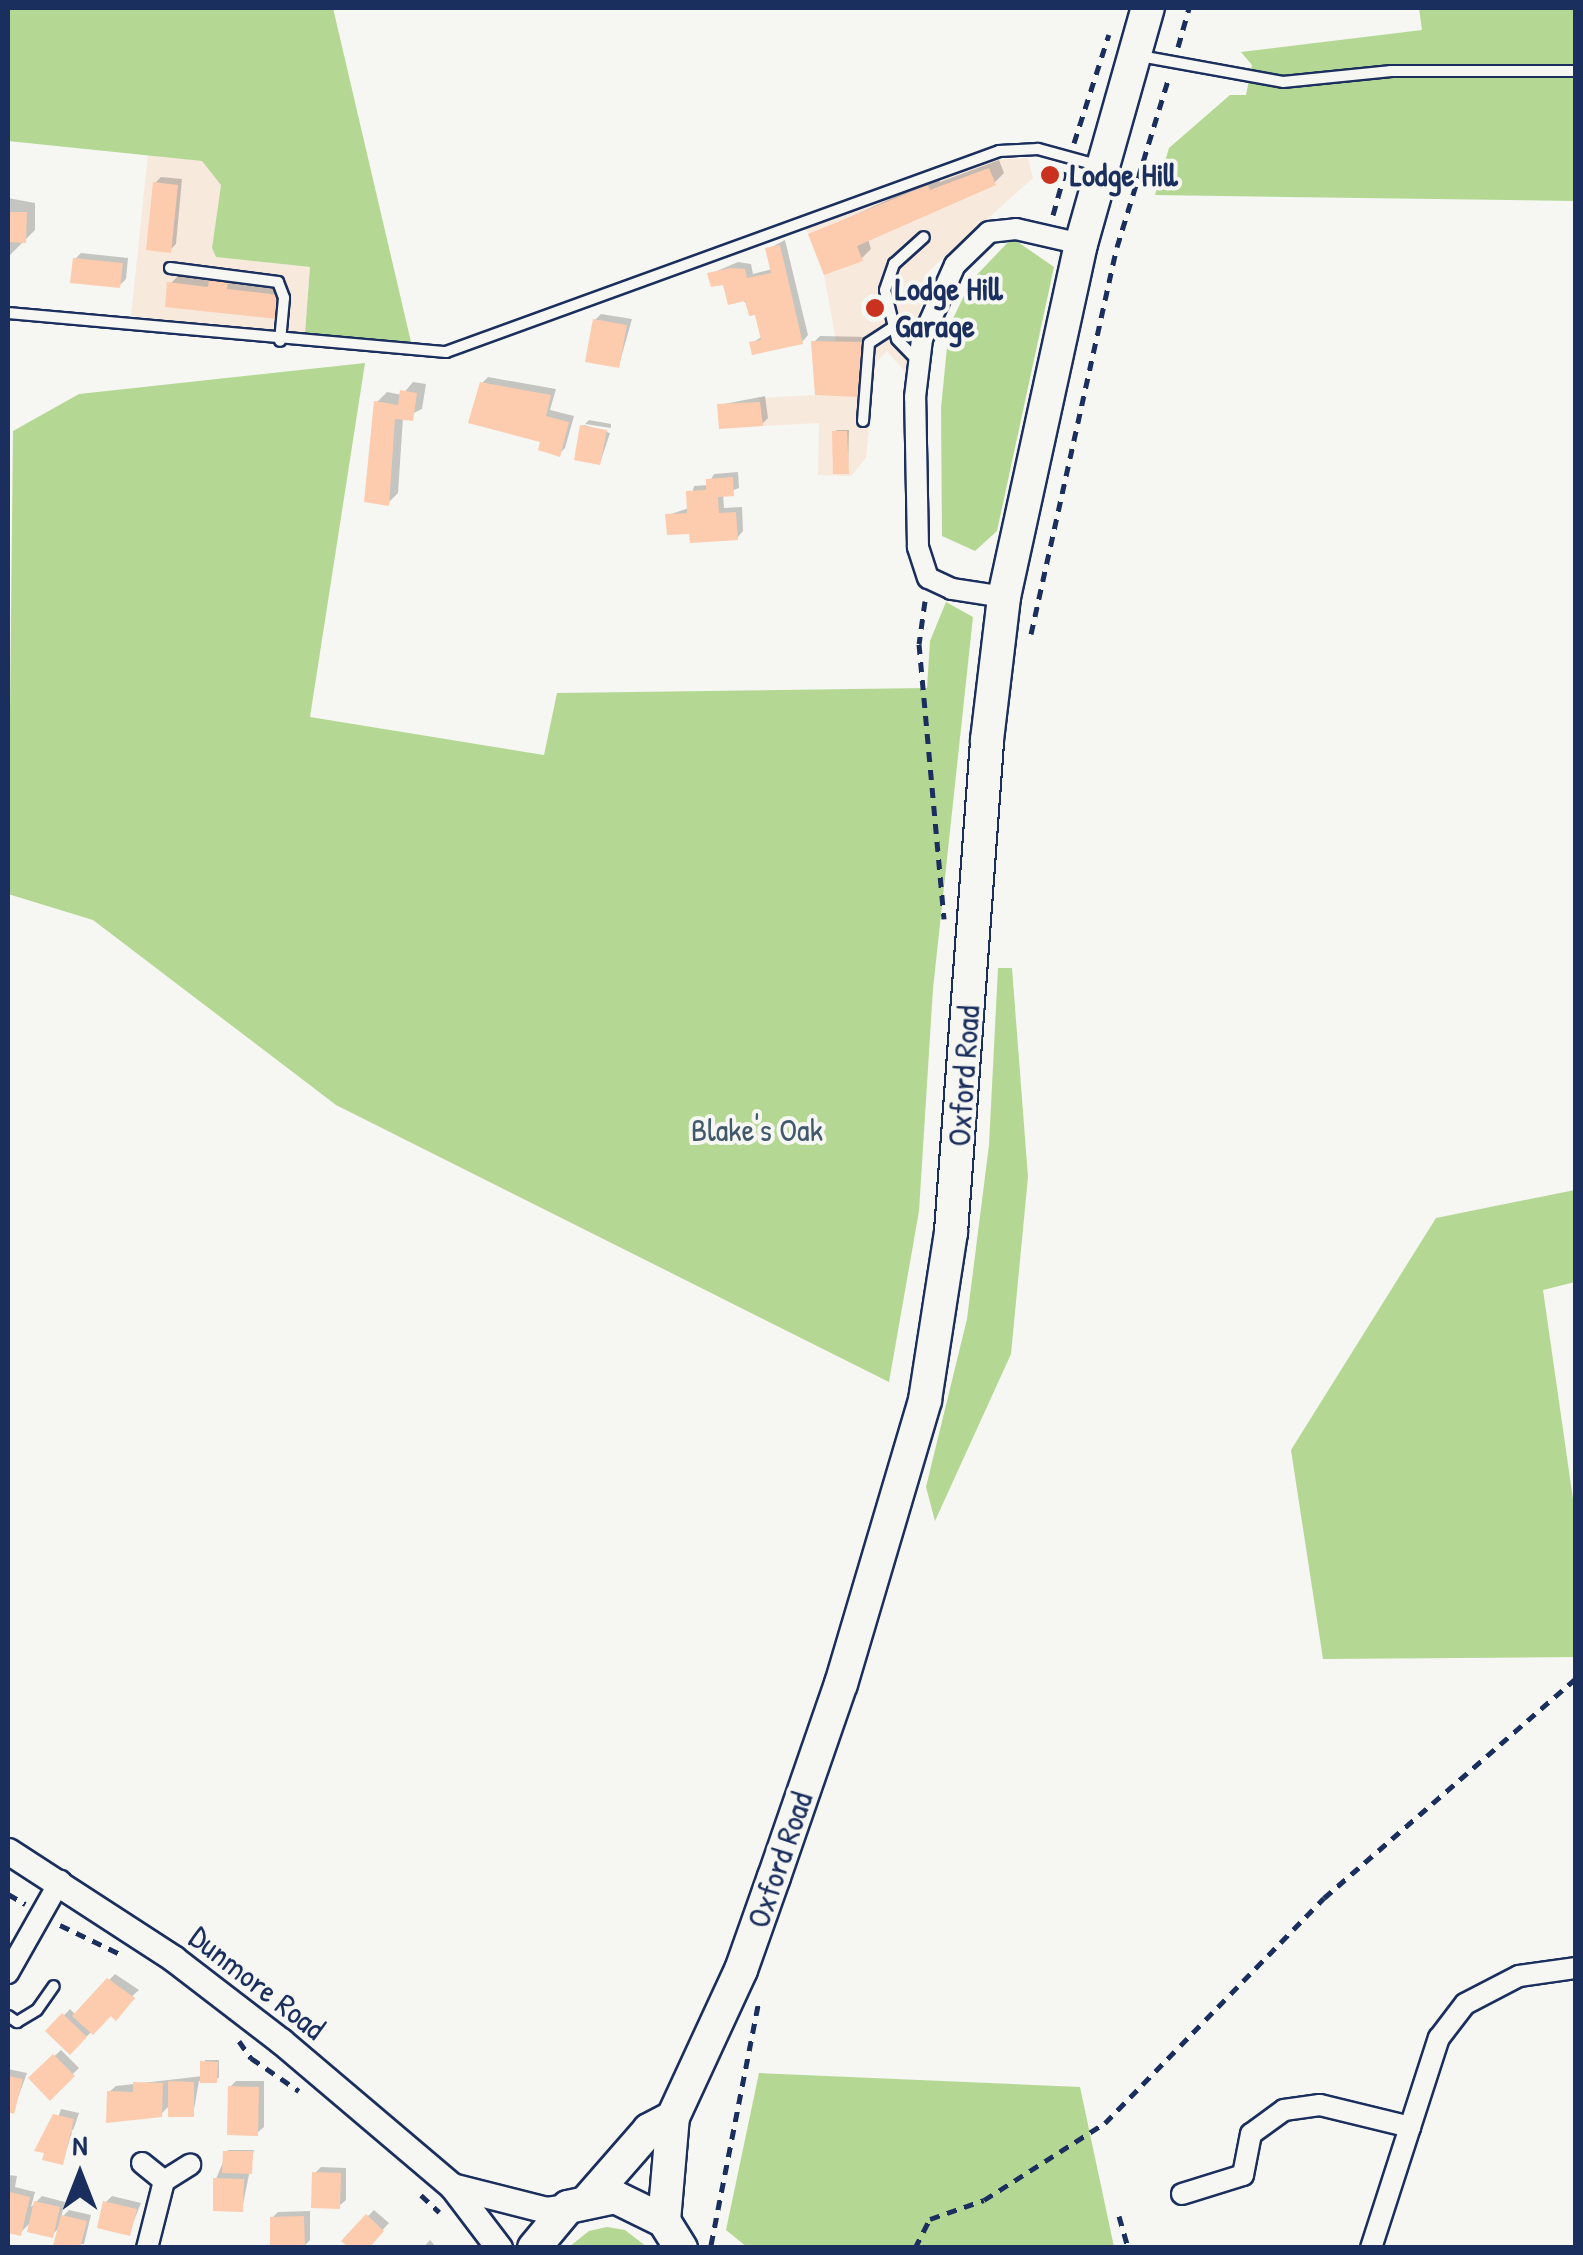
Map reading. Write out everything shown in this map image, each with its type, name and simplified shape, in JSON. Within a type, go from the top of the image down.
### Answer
[{"type":"main road","name":"Oxford Road","points":[[672,2234],[673,2116],[741,1970],[780,1860],[925,1400],[951,1232],[987,740],[1004,597],[1081,244],[1148,8]]},
{"type":"main road","name":"Oxford Road","points":[[534,2248],[649,2130],[673,2116]]},
{"type":"main road","points":[[578,2204],[615,2198],[672,2234]]},
{"type":"street","points":[[1004,597],[952,589],[928,578],[913,513],[919,361],[935,302],[955,266],[989,232],[1081,244]]},
{"type":"street","name":"Dunmore Road","points":[[8,1851],[60,1881],[281,2041],[452,2186],[499,2248]]},
{"type":"street","points":[[8,1972],[60,1881]]},
{"type":"street","points":[[1371,2248],[1439,2038],[1465,2004],[1518,1976],[1576,1968]]},
{"type":"street","points":[[1182,2194],[1243,2175],[1252,2134],[1284,2110],[1320,2105],[1410,2127]]},
{"type":"street","points":[[142,2162],[164,2181]]},
{"type":"street","points":[[146,2248],[164,2181],[190,2166]]},
{"type":"street","name":"Dunmore Road","points":[[452,2186],[546,2210],[578,2204]]},
{"type":"lane","points":[[1133,54],[1282,82],[1391,72],[1576,72]]},
{"type":"lane","points":[[8,313],[446,352],[998,151],[1038,149],[1103,166]]},
{"type":"lane","points":[[919,361],[892,328],[888,279],[894,264],[924,237]]},
{"type":"lane","points":[[170,268],[278,282],[284,298],[280,340]]},
{"type":"lane","points":[[863,420],[870,342],[892,328]]},
{"type":"lane","points":[[8,2016],[18,2022],[37,2010],[54,1986]]},
{"type":"path","points":[[1173,64],[1189,8]]},
{"type":"path","points":[[1047,237],[1076,134],[1116,20]]},
{"type":"path","points":[[928,578],[919,644],[946,938]]},
{"type":"path","points":[[915,2248],[930,2218],[984,2200],[1105,2123],[1324,1898],[1576,1678]]},
{"type":"path","points":[[42,1914],[88,1942]]},
{"type":"path","points":[[1119,2216],[1128,2248]]},
{"type":"shaded area","points":[[148,154],[203,161],[221,185],[212,248],[216,257],[310,267],[305,334],[131,316]]},
{"type":"shaded area","name":"Lodge Hill Garage","points":[[1028,158],[1033,178],[929,271],[905,372],[887,351],[876,362],[866,458],[851,476],[818,475],[819,423],[763,426],[759,398],[815,395],[811,341],[836,341],[824,275],[806,229],[993,160]]},
{"type":"green space","points":[[8,8],[333,8],[411,342],[305,334],[310,267],[216,257],[212,248],[221,185],[202,161],[8,141]]},
{"type":"green space","points":[[1419,8],[1575,8],[1575,201],[1155,195],[1169,148],[1230,95],[1246,95],[1252,65],[1241,52],[1422,30]]},
{"type":"green space","points":[[1012,238],[1054,267],[997,531],[975,551],[942,536],[941,408],[949,327],[971,281]]},
{"type":"green space","name":"Blake's Oak","points":[[365,363],[310,717],[544,755],[557,693],[927,688],[930,641],[946,602],[973,617],[933,989],[919,1211],[889,1382],[336,1105],[93,920],[8,894],[13,431],[79,394]]},
{"type":"green space","points":[[998,968],[1012,968],[1028,1177],[1011,1354],[935,1521],[926,1487],[967,1319],[989,1145]]},
{"type":"green space","points":[[1575,1190],[1575,1282],[1543,1290],[1575,1513],[1574,1657],[1323,1659],[1291,1450],[1436,1218]]},
{"type":"green space","points":[[759,2073],[1080,2087],[1114,2247],[747,2247],[726,2230]]},
{"type":"green space","points":[[607,2227],[625,2230],[647,2247],[569,2247],[589,2231]]},
{"type":"building","points":[[989,168],[996,185],[857,246],[863,261],[824,275],[808,234],[928,185],[930,190]]},
{"type":"building","points":[[153,182],[178,185],[171,253],[146,250]]},
{"type":"building","points":[[8,212],[27,212],[26,243],[8,242]]},
{"type":"building","points":[[780,245],[803,344],[752,355],[749,342],[761,340],[755,315],[749,316],[745,301],[728,305],[723,285],[711,287],[707,273],[745,269],[747,278],[771,273],[765,248]]},
{"type":"building","points":[[73,258],[123,263],[120,288],[70,283]]},
{"type":"building","points":[[209,280],[228,282],[227,289],[279,295],[276,319],[165,307],[167,282],[208,287]]},
{"type":"building","points":[[593,319],[627,325],[619,368],[585,362]]},
{"type":"building","points":[[811,341],[863,342],[860,397],[815,395]]},
{"type":"building","points":[[480,382],[551,395],[546,416],[569,422],[560,457],[538,450],[540,442],[468,423]]},
{"type":"building","points":[[400,390],[417,393],[413,421],[395,419],[389,506],[364,502],[374,401],[398,405]]},
{"type":"building","points":[[760,402],[763,426],[719,429],[717,404]]},
{"type":"building","points":[[580,425],[607,430],[600,465],[574,460]]},
{"type":"building","points":[[832,431],[847,431],[849,474],[833,474]]},
{"type":"building","points":[[733,477],[734,496],[718,497],[719,513],[736,512],[738,540],[690,543],[689,534],[667,535],[665,514],[687,513],[686,491],[706,490],[706,479]]},
{"type":"building","points":[[107,1978],[135,1998],[116,2021],[111,2016],[93,2035],[72,2016]]},
{"type":"building","points":[[62,2013],[87,2037],[70,2055],[45,2031]]},
{"type":"building","points":[[53,2054],[75,2076],[50,2101],[28,2078]]},
{"type":"building","points":[[200,2061],[218,2062],[217,2083],[200,2083]]},
{"type":"building","points":[[8,2076],[23,2079],[14,2114],[8,2112]]},
{"type":"building","points":[[168,2081],[194,2082],[194,2117],[168,2117]]},
{"type":"building","points":[[133,2082],[163,2083],[162,2117],[106,2123],[107,2091],[133,2092]]},
{"type":"building","points":[[228,2086],[259,2087],[258,2136],[227,2135]]},
{"type":"building","points":[[53,2114],[74,2119],[63,2165],[42,2160],[44,2153],[34,2151]]},
{"type":"building","points":[[223,2151],[253,2151],[252,2174],[222,2173]]},
{"type":"building","points":[[312,2172],[341,2173],[340,2209],[311,2208]]},
{"type":"building","points":[[213,2178],[244,2179],[243,2212],[213,2211]]},
{"type":"building","points":[[8,2181],[10,2192],[30,2197],[21,2236],[8,2233]]},
{"type":"building","points":[[34,2201],[60,2207],[53,2238],[27,2232]]},
{"type":"building","points":[[103,2201],[137,2209],[130,2236],[97,2228]]},
{"type":"building","points":[[366,2214],[384,2231],[369,2248],[349,2248],[341,2241]]},
{"type":"building","points":[[61,2215],[87,2221],[80,2248],[53,2246]]},
{"type":"building","points":[[304,2216],[305,2248],[270,2248],[270,2217]]},
{"type":"place","name":"Lodge Hill","points":[[1050,175]]},
{"type":"place","name":"Lodge Hill Garage","points":[[875,308]]}]
